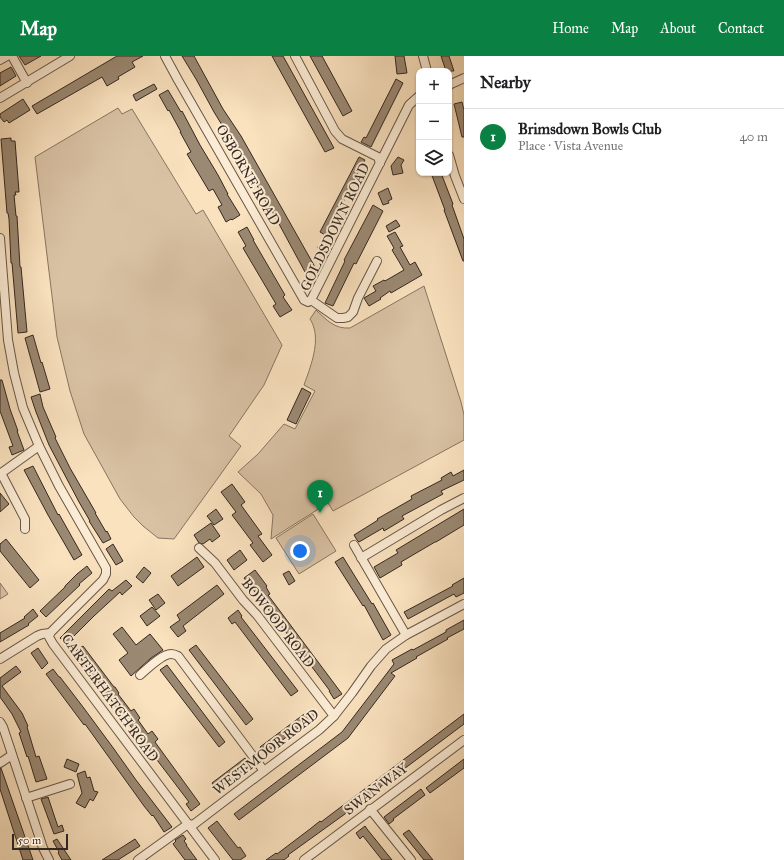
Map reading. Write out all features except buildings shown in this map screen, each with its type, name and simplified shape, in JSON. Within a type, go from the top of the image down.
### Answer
[{"type":"street","points":[[0,60],[7,56]]},
{"type":"street","points":[[12,56],[27,83]]},
{"type":"street","points":[[0,98],[70,56]]},
{"type":"street","name":"OSBORNE ROAD","points":[[165,56],[304,300],[308,302],[312,300]]},
{"type":"street","points":[[295,56],[335,131],[342,139],[378,157],[380,163]]},
{"type":"street","points":[[423,56],[426,68]]},
{"type":"street","points":[[452,84],[464,78]]},
{"type":"street","name":"GOLDSDOWN ROAD","points":[[377,262],[352,312],[348,317],[337,318],[312,300],[409,105],[416,99]]},
{"type":"street","points":[[452,166],[464,199]]},
{"type":"street","name":"CARTERHATCH ROAD","points":[[0,238],[3,316],[14,373],[23,408],[39,446],[59,486],[104,563],[106,571],[103,580],[50,633],[49,637],[215,860]]},
{"type":"street","points":[[25,529],[25,519],[0,473],[39,446]]},
{"type":"street","points":[[361,558],[441,510],[464,498]]},
{"type":"street","points":[[354,545],[406,635]]},
{"type":"street","name":"BOWOOD ROAD","points":[[199,548],[215,563],[257,615],[334,716]]},
{"type":"street","name":"WESTMOOR ROAD","points":[[138,860],[188,824],[193,825],[319,730],[334,716],[386,648],[406,635],[464,604]]},
{"type":"street","points":[[0,659],[37,636],[50,633]]},
{"type":"street","points":[[140,675],[169,654],[178,656],[264,771]]},
{"type":"street","points":[[0,722],[3,727],[43,848],[49,860]]},
{"type":"street","name":"SWAN WAY","points":[[305,860],[370,809],[464,740]]},
{"type":"street","points":[[0,763],[12,755]]},
{"type":"street","points":[[26,798],[70,784]]},
{"type":"street","points":[[370,809],[411,860]]},
{"type":"shaded area","points":[[118,108],[122,114],[132,109],[196,214],[203,210],[282,345],[264,385],[229,436],[241,446],[174,539],[158,538],[134,517],[120,499],[84,434],[70,391],[57,337],[35,157]]},
{"type":"shaded area","points":[[424,286],[461,402],[464,415],[464,440],[333,511],[328,503],[271,539],[273,515],[261,494],[238,472],[258,454],[284,424],[295,429],[315,391],[304,385],[315,349],[314,328],[310,319],[316,310],[335,325],[350,328]]},
{"type":"shaded area","points":[[313,514],[336,551],[299,574],[276,538]]},
{"type":"shaded area","points":[[0,583],[8,594],[0,599]]},
{"type":"place","name":"Brimsdown Bowls Club","points":[[320,513]]}]
